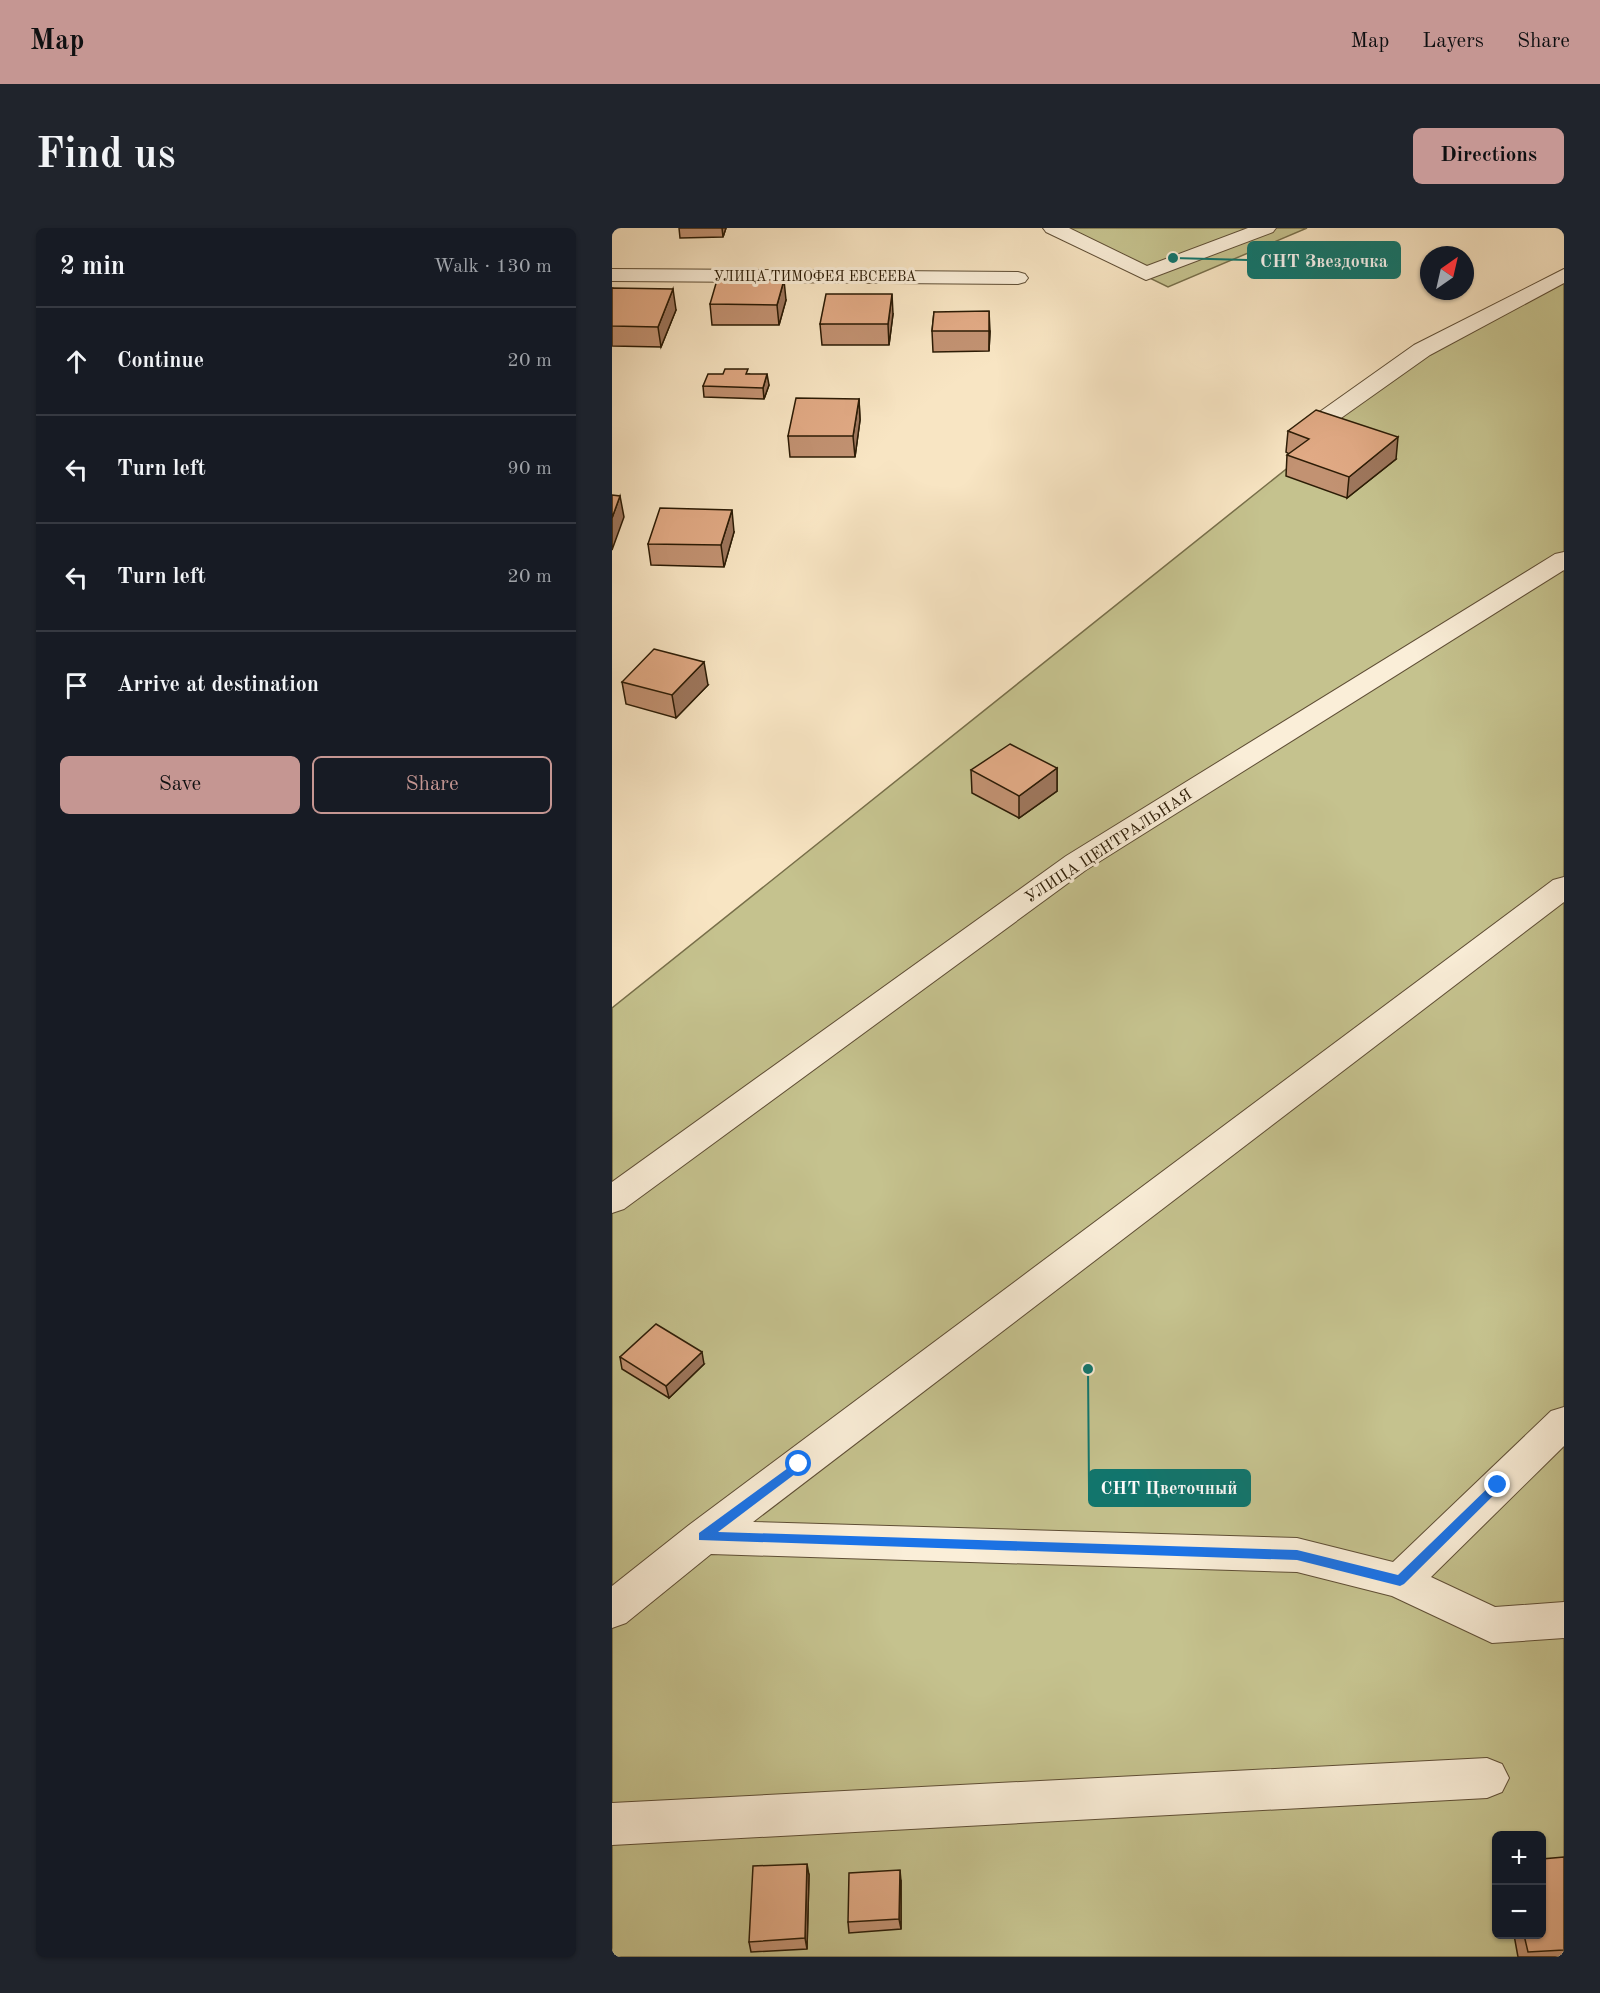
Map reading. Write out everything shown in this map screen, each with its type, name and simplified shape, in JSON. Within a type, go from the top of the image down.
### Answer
[{"type":"street","points":[[1053,228],[1146,274],[1266,228]]},
{"type":"street","name":"УЛИЦА ТИМОФЕЯ ЕВСЕЕВА","points":[[612,275],[1018,278]]},
{"type":"street","points":[[1319,423],[1422,350],[1564,275]]},
{"type":"street","name":"УЛИЦА ЦЕНТРАЛЬНАЯ","points":[[612,1200],[1076,862],[1564,560]]},
{"type":"street","points":[[612,1610],[704,1537],[1564,887]]},
{"type":"street","points":[[1400,1581],[1564,1422]]},
{"type":"street","points":[[704,1537],[1297,1555],[1400,1581],[1492,1625],[1564,1620]]},
{"type":"street","points":[[612,1824],[1487,1778]]},
{"type":"shaded area","points":[[1047,228],[1307,228],[1168,287]]},
{"type":"shaded area","points":[[1564,282],[1564,1957],[612,1957],[612,1008],[1295,462],[1377,376]]},
{"type":"building","points":[[717,280],[784,280],[777,305],[710,304]]},
{"type":"building","points":[[612,288],[673,289],[658,327],[612,326]]},
{"type":"building","points":[[826,294],[892,294],[888,324],[820,324]]},
{"type":"building","points":[[989,311],[989,331],[932,331],[934,312]]},
{"type":"building","points":[[725,369],[748,369],[746,374],[767,374],[763,388],[703,386],[708,374],[723,374]]},
{"type":"building","points":[[796,398],[859,399],[853,436],[788,436]]},
{"type":"building","points":[[1316,410],[1398,437],[1349,477],[1287,455],[1309,439],[1288,431]]},
{"type":"building","points":[[612,495],[620,496],[612,518]]},
{"type":"building","points":[[660,508],[732,510],[721,545],[648,544]]},
{"type":"building","points":[[654,649],[704,662],[672,695],[622,682]]},
{"type":"building","points":[[1010,744],[1057,768],[1019,796],[971,770]]},
{"type":"building","points":[[656,1324],[702,1352],[666,1386],[620,1357]]},
{"type":"building","points":[[1564,1857],[1564,1950],[1528,1952],[1525,1939],[1546,1939],[1546,1859]]},
{"type":"building","points":[[807,1864],[805,1938],[749,1942],[753,1866]]},
{"type":"building","points":[[900,1870],[899,1919],[848,1922],[849,1873]]},
{"type":"place","name":"СНТ Звездочка","points":[[1173,258]]},
{"type":"place","name":"СНТ Цветочный","points":[[1088,1369]]},
{"type":"route","points":[[799,1464],[704,1537],[1297,1555],[1400,1581],[1498,1485]]}]
